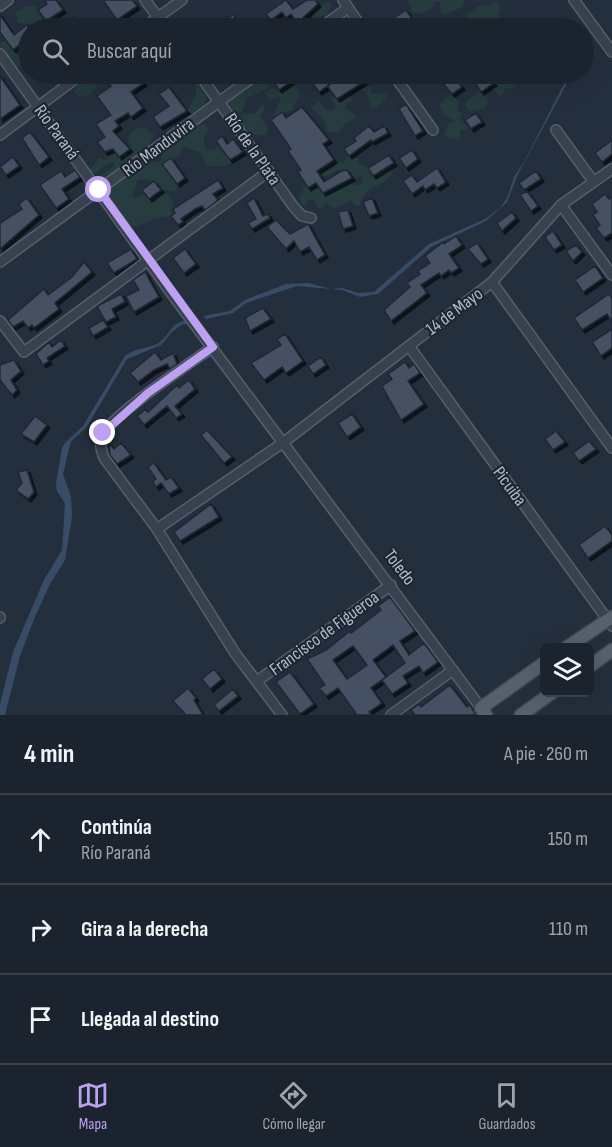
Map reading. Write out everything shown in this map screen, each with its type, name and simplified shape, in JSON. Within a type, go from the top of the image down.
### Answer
[{"type":"main road","points":[[574,643],[610,621]]},
{"type":"main road","points":[[594,663],[612,650]]},
{"type":"main road","points":[[483,712],[540,666]]},
{"type":"main road","points":[[521,715],[547,697]]},
{"type":"street","points":[[0,6],[8,0]]},
{"type":"street","points":[[145,0],[158,17],[182,0]]},
{"type":"street","points":[[574,0],[587,18]]},
{"type":"street","points":[[330,18],[345,4],[355,18]]},
{"type":"street","points":[[594,28],[612,52]]},
{"type":"street","name":"Río Paraná","points":[[0,54],[18,79]]},
{"type":"street","name":"Río Paraná","points":[[22,84],[174,297],[284,442]]},
{"type":"street","points":[[0,135],[68,84]]},
{"type":"street","name":"Río de la Plata","points":[[206,84],[298,211],[302,216],[311,218]]},
{"type":"street","name":"Río Manduvira","points":[[0,262],[243,84]]},
{"type":"street","points":[[400,84],[433,130]]},
{"type":"street","points":[[556,130],[593,181]]},
{"type":"street","name":"14 de Mayo","points":[[155,526],[157,529],[284,442],[492,282],[561,205],[612,169]]},
{"type":"street","points":[[0,321],[24,352],[268,171]]},
{"type":"street","points":[[561,205],[612,276]]},
{"type":"street","points":[[492,282],[612,448]]},
{"type":"street","name":"Picuiba","points":[[408,346],[610,621]]},
{"type":"street","points":[[213,347],[148,393],[103,433],[100,446],[104,458],[155,526],[235,653],[282,715]]},
{"type":"street","name":"Toledo","points":[[284,442],[483,712]]},
{"type":"street","name":"Francisco de Figueroa","points":[[257,681],[391,585]]},
{"type":"street","points":[[391,715],[453,670]]},
{"type":"green space","points":[[408,0],[465,0],[463,7],[445,14],[441,13],[440,2],[436,1],[430,10],[419,14],[411,11]]},
{"type":"green space","points":[[329,1],[332,5],[327,15],[313,18],[312,10]]},
{"type":"green space","points":[[497,1],[500,5],[498,18],[466,18],[467,13],[474,11],[478,6],[486,6]]},
{"type":"green space","points":[[34,5],[37,7],[37,13],[43,18],[18,18],[18,23],[16,13],[25,7]]},
{"type":"green space","points":[[6,40],[18,44],[18,66],[16,67],[1,50],[0,43]]},
{"type":"green space","points":[[79,84],[95,84],[96,88],[86,97],[79,96],[74,91]]},
{"type":"green space","points":[[194,84],[208,84],[206,99],[201,112],[193,114],[187,111],[196,95]]},
{"type":"green space","points":[[253,84],[270,84],[266,89],[247,98],[242,112],[236,114],[230,110],[226,112],[224,100]]},
{"type":"green space","points":[[290,84],[296,84],[300,95],[292,110],[274,116],[281,97],[268,100],[265,92],[273,88],[281,93]]},
{"type":"green space","points":[[489,84],[517,84],[511,89],[505,88],[503,95],[499,96]]},
{"type":"green space","points":[[369,85],[372,94],[387,93],[387,97],[377,108],[371,107],[365,92],[361,90]]},
{"type":"green space","points":[[479,91],[486,94],[488,103],[485,108],[469,111],[465,103]]},
{"type":"green space","points":[[334,94],[351,97],[352,100],[344,107],[357,117],[345,124],[338,133],[327,131],[325,121],[311,108],[318,101],[327,110],[334,109],[331,97]]},
{"type":"green space","points":[[450,95],[459,101],[457,109],[462,114],[459,120],[468,127],[466,130],[460,129],[460,140],[446,137],[444,134],[449,123],[455,121],[443,114],[439,104]]},
{"type":"green space","points":[[263,103],[265,110],[260,116],[268,128],[266,135],[256,135],[239,129],[227,129],[221,119],[224,116],[237,124],[241,115],[255,113]]},
{"type":"green space","points":[[205,125],[209,130],[204,137],[205,148],[212,150],[219,147],[222,153],[230,156],[231,163],[225,166],[206,166],[200,152],[182,147],[181,153],[169,164],[179,183],[175,192],[160,189],[149,179],[138,180],[132,196],[137,198],[152,193],[166,194],[173,201],[171,216],[154,219],[136,227],[129,225],[108,202],[110,187],[117,174],[102,180],[99,178],[114,166],[114,162],[107,164],[94,174],[88,172],[99,158],[106,160],[111,154],[131,155],[132,148],[128,139],[137,129],[145,127],[154,135],[149,146],[142,148],[142,154],[131,171],[147,162],[161,162],[164,149],[169,144],[181,134]]},
{"type":"green space","points":[[347,155],[357,158],[360,164],[367,166],[373,176],[391,166],[393,173],[364,194],[360,205],[356,206],[351,201],[334,209],[326,203],[322,209],[318,208],[313,199],[309,199],[305,206],[302,204],[299,197],[304,192],[302,185],[332,189],[348,182],[357,186],[363,182],[361,176],[354,178],[348,172],[337,170],[328,176],[317,177],[319,171],[330,170],[337,163],[344,162]]},
{"type":"water","points":[[564,84],[567,84],[518,174],[507,202],[486,221],[431,247],[378,294],[360,297],[342,290],[297,286],[246,303],[233,313],[206,319],[204,316],[230,311],[245,300],[286,284],[308,283],[358,293],[374,292],[429,244],[485,219],[500,208],[507,198],[514,177]]},
{"type":"water","points":[[187,320],[189,323],[181,325],[172,332],[161,345],[127,359],[86,428],[71,441],[63,474],[71,497],[72,517],[65,560],[50,584],[34,619],[20,656],[5,715],[0,715],[0,704],[13,652],[44,580],[62,550],[65,503],[57,491],[56,483],[62,448],[83,426],[125,356],[132,351],[157,344],[173,327]]},
{"type":"building","points":[[45,0],[56,0],[63,10],[51,18],[44,18],[38,10],[47,4]]},
{"type":"building","points":[[103,0],[132,0],[137,6],[120,18],[116,18]]},
{"type":"building","points":[[286,0],[293,9],[307,0],[315,0],[318,4],[303,18],[294,18],[291,14],[286,18],[282,12],[274,18],[269,18],[266,14]]},
{"type":"building","points":[[406,10],[412,18],[394,18]]},
{"type":"building","points":[[0,15],[14,35],[18,32],[18,46],[13,50],[0,32]]},
{"type":"building","points":[[0,76],[20,105],[0,119]]},
{"type":"building","points":[[110,84],[143,84],[131,92],[143,108],[131,117],[128,113],[115,121],[119,126],[113,131],[130,149],[119,157],[113,149],[105,152],[97,142],[105,137],[96,124],[111,115],[97,96],[111,86]]},
{"type":"building","points":[[275,84],[288,84],[279,90]]},
{"type":"building","points":[[313,84],[331,84],[319,92]]},
{"type":"building","points":[[330,84],[360,84],[337,99],[327,86]]},
{"type":"building","points":[[444,84],[460,84],[462,87],[452,94]]},
{"type":"building","points":[[476,84],[493,84],[481,92]]},
{"type":"building","points":[[169,87],[187,111],[160,127],[153,117],[169,106],[159,94]]},
{"type":"building","points":[[406,104],[423,131],[415,136],[399,109]]},
{"type":"building","points":[[302,107],[329,140],[323,144],[334,160],[317,171],[324,182],[341,171],[347,170],[352,178],[323,193],[316,183],[308,188],[298,172],[301,170],[288,151],[291,149],[271,120],[282,112],[286,118]]},
{"type":"building","points":[[476,113],[482,122],[471,129],[465,120]]},
{"type":"building","points":[[369,126],[374,132],[384,126],[388,133],[372,142],[371,140],[349,156],[344,149],[356,141],[354,138]]},
{"type":"building","points":[[30,132],[49,157],[39,165],[22,138]]},
{"type":"building","points":[[222,136],[227,144],[233,139],[243,152],[230,160],[216,141]]},
{"type":"building","points":[[612,140],[612,154],[602,162],[595,153]]},
{"type":"building","points":[[412,150],[418,159],[406,168],[399,158]]},
{"type":"building","points":[[389,155],[394,163],[373,176],[368,168]]},
{"type":"building","points":[[13,157],[19,166],[6,175],[0,167]]},
{"type":"building","points":[[171,158],[185,178],[177,184],[162,164]]},
{"type":"building","points":[[437,168],[446,182],[437,188],[434,184],[425,190],[423,186],[412,194],[403,181],[412,175],[417,182]]},
{"type":"building","points":[[75,170],[80,177],[62,189],[69,199],[56,208],[40,185],[61,171],[65,177]]},
{"type":"building","points":[[536,171],[541,179],[524,190],[519,183]]},
{"type":"building","points":[[218,180],[223,188],[213,194],[218,200],[205,210],[202,206],[195,209],[181,219],[183,222],[178,225],[171,216],[175,213],[173,209]]},
{"type":"building","points":[[154,181],[161,190],[149,199],[142,190]]},
{"type":"building","points":[[527,191],[538,206],[531,211],[520,195]]},
{"type":"building","points":[[605,194],[609,199],[612,197],[612,233],[604,238],[596,228],[600,225],[593,215],[597,212],[592,204]]},
{"type":"building","points":[[27,198],[39,215],[0,249],[0,223],[22,209],[19,204]]},
{"type":"building","points":[[254,198],[263,216],[268,214],[270,218],[252,229],[248,223],[256,219],[247,203]]},
{"type":"building","points":[[372,198],[378,213],[369,216],[363,202]]},
{"type":"building","points":[[348,210],[353,226],[343,229],[338,212]]},
{"type":"building","points":[[512,212],[516,218],[502,231],[497,223]]},
{"type":"building","points":[[276,220],[290,234],[308,224],[325,255],[317,260],[309,247],[300,252],[294,241],[286,249],[267,227]]},
{"type":"building","points":[[553,231],[562,245],[554,250],[545,237]]},
{"type":"building","points":[[456,236],[462,245],[449,254],[459,268],[451,273],[449,270],[441,276],[439,273],[421,285],[427,293],[391,321],[384,310],[410,287],[407,283],[420,274],[418,271],[430,263],[425,256],[443,242],[444,244]]},
{"type":"building","points":[[477,243],[488,259],[481,264],[468,249]]},
{"type":"building","points":[[576,245],[582,252],[573,261],[566,251]]},
{"type":"building","points":[[131,249],[137,259],[114,273],[107,263]]},
{"type":"building","points":[[185,249],[196,264],[184,273],[173,258]]},
{"type":"building","points":[[84,262],[92,272],[55,303],[59,309],[34,328],[32,325],[28,328],[23,321],[13,327],[8,320],[44,289],[48,295],[72,277]]},
{"type":"building","points":[[595,266],[603,278],[583,292],[575,280]]},
{"type":"building","points":[[145,272],[159,297],[134,312],[126,296],[139,290],[133,280]]},
{"type":"building","points":[[121,294],[125,302],[112,309],[116,317],[106,322],[97,306]]},
{"type":"building","points":[[609,294],[612,298],[612,322],[607,314],[582,330],[574,318]]},
{"type":"building","points":[[263,308],[271,319],[250,331],[245,318]]},
{"type":"building","points":[[103,320],[108,327],[93,336],[89,328]]},
{"type":"building","points":[[612,329],[612,348],[601,356],[592,342]]},
{"type":"building","points":[[285,334],[303,361],[286,373],[282,367],[264,380],[251,363],[281,345],[277,339]]},
{"type":"building","points":[[61,340],[65,346],[47,358],[49,361],[43,365],[36,354],[49,342],[52,347]]},
{"type":"building","points":[[155,352],[161,360],[173,353],[177,364],[170,369],[167,364],[154,370],[138,382],[130,373]]},
{"type":"building","points":[[321,357],[326,365],[313,374],[308,366]]},
{"type":"building","points":[[14,360],[21,371],[11,380],[17,390],[12,395],[0,380],[0,365]]},
{"type":"building","points":[[405,362],[409,368],[414,364],[420,373],[408,381],[424,404],[401,420],[382,386],[392,379],[388,374]]},
{"type":"building","points":[[189,380],[195,389],[175,406],[182,414],[176,418],[167,406],[144,425],[137,416],[146,409],[148,412],[177,385],[179,388]]},
{"type":"building","points":[[352,414],[361,427],[347,437],[338,423]]},
{"type":"building","points":[[35,416],[47,425],[34,442],[21,434]]},
{"type":"building","points":[[207,430],[232,457],[224,463],[201,435]]},
{"type":"building","points":[[556,431],[565,442],[553,450],[545,439]]},
{"type":"building","points":[[589,441],[596,449],[579,461],[573,453]]},
{"type":"building","points":[[109,443],[114,449],[121,443],[131,455],[117,464],[110,455]]},
{"type":"building","points":[[154,463],[166,480],[171,477],[179,488],[169,494],[161,483],[156,487],[153,481],[156,479],[148,467]]},
{"type":"building","points":[[27,470],[34,492],[28,499],[16,490],[22,483],[18,472]]},
{"type":"building","points":[[211,504],[219,517],[180,541],[174,532]]},
{"type":"building","points":[[605,526],[612,535],[612,541],[588,558],[579,545]]},
{"type":"building","points":[[390,597],[415,631],[400,641],[409,655],[424,643],[438,662],[423,673],[419,666],[403,676],[408,683],[392,694],[382,680],[405,663],[393,645],[373,660],[386,677],[371,688],[382,703],[369,712],[372,715],[357,715],[338,688],[326,696],[319,688],[325,685],[307,659],[326,650],[350,631],[351,633],[381,610],[378,606]],"holes":[[[353,646],[367,665],[347,679],[333,660]]]},
{"type":"building","points":[[214,669],[222,679],[210,689],[202,679]]},
{"type":"building","points":[[290,672],[314,704],[300,714],[276,682]]},
{"type":"building","points":[[450,685],[467,707],[470,705],[476,715],[415,715],[411,710],[419,704],[421,707]]},
{"type":"building","points":[[188,688],[196,698],[194,700],[203,715],[186,715],[173,701]]},
{"type":"building","points":[[233,689],[238,696],[219,711],[214,705]]},
{"type":"route","points":[[99,190],[174,297],[213,347],[148,393],[103,433]]}]
